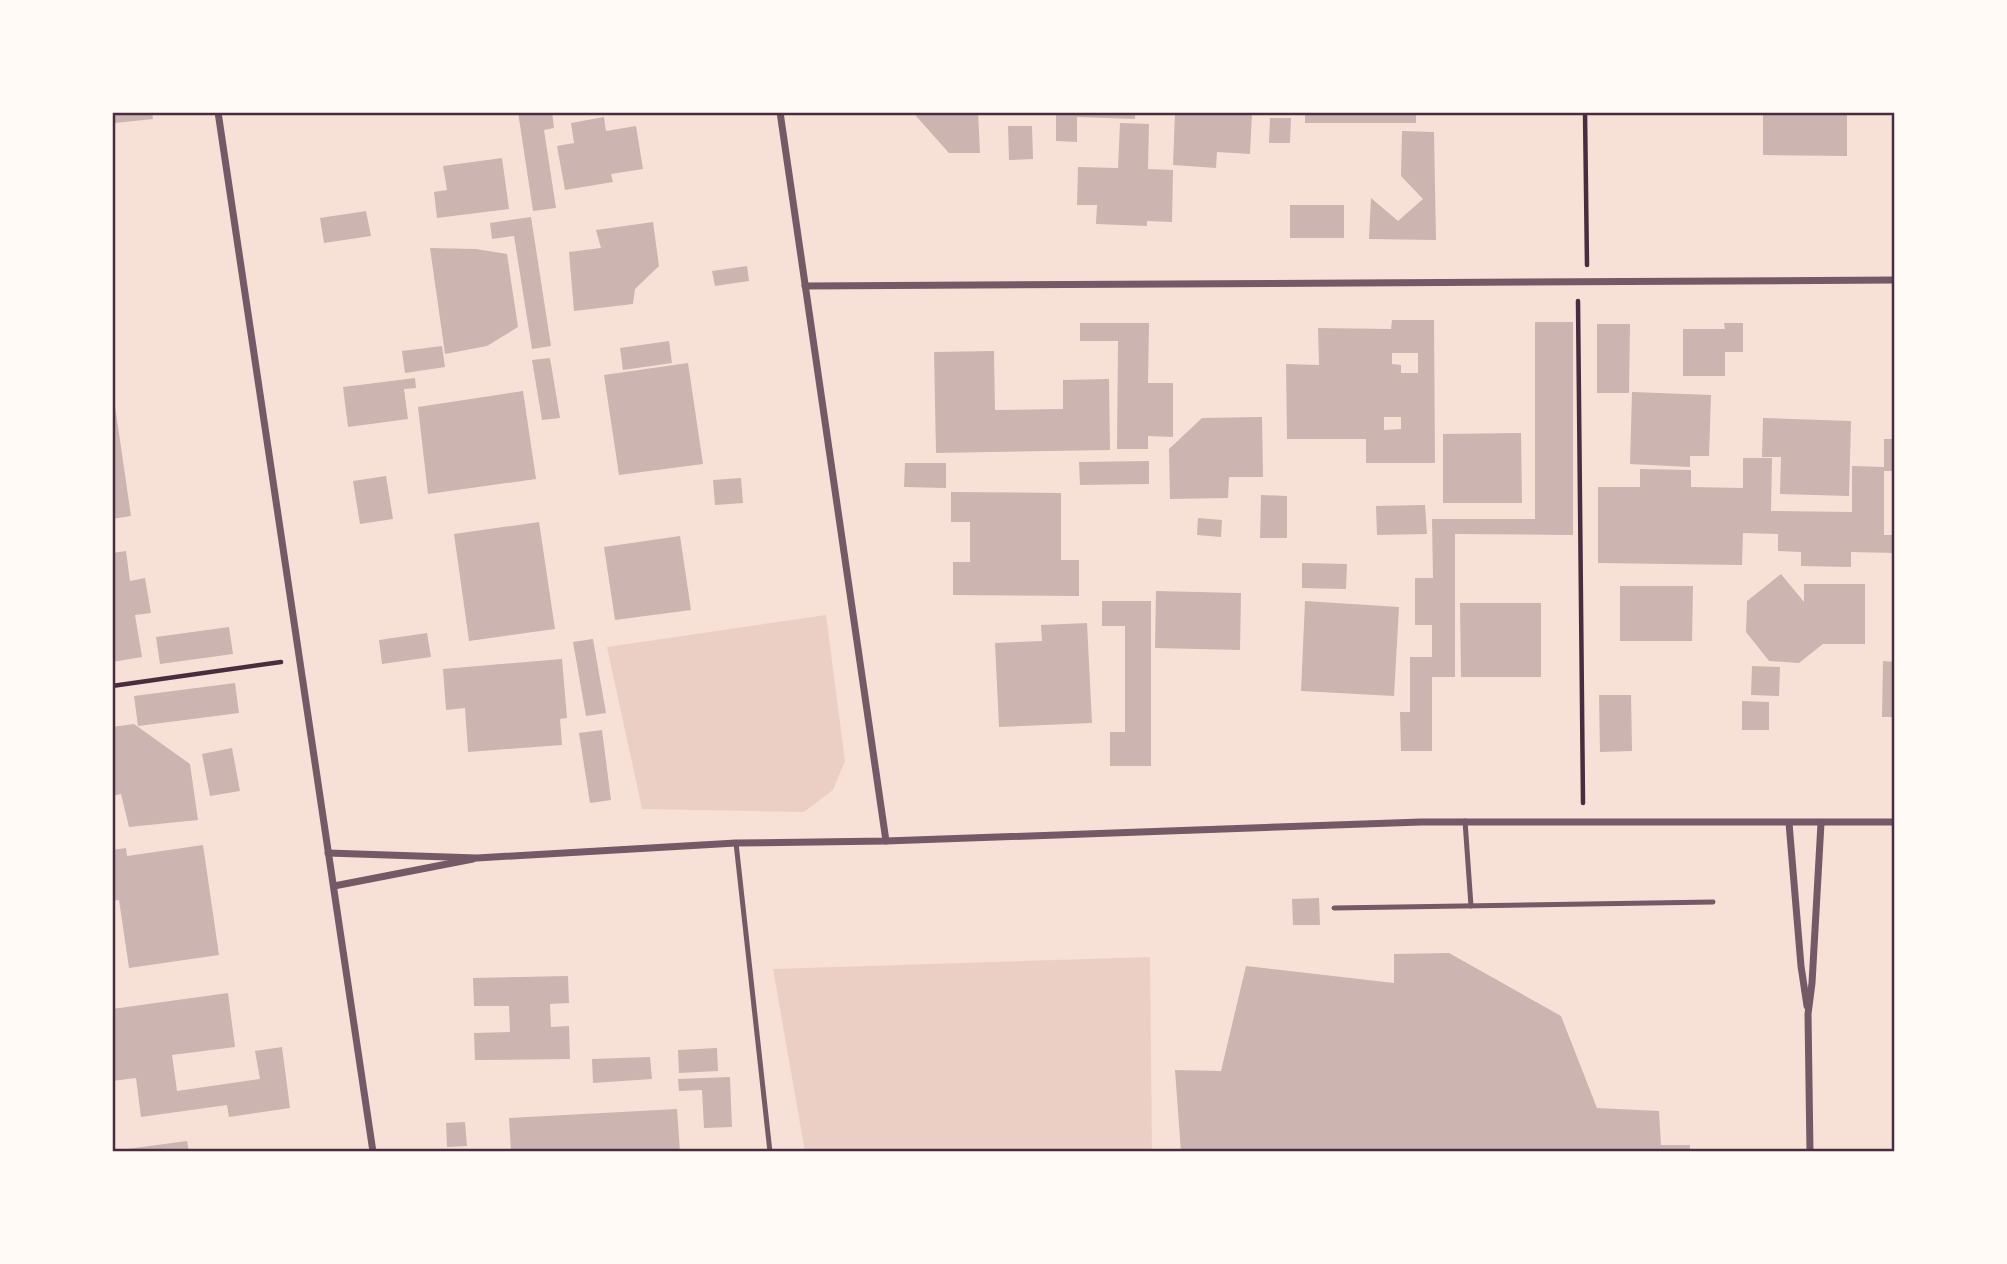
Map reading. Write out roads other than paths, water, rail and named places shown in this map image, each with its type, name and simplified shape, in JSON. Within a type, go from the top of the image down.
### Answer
[{"type":"street","points":[[218,112],[373,1152]]},
{"type":"street","points":[[780,112],[886,841]]},
{"type":"street","points":[[805,286],[1895,280]]},
{"type":"street","points":[[328,853],[477,858],[736,843],[886,841],[1465,821],[1895,822]]},
{"type":"street","points":[[1808,1014],[1821,822]]},
{"type":"street","points":[[1789,823],[1801,966],[1808,1014],[1810,1152]]},
{"type":"street","points":[[334,886],[477,858]]},
{"type":"lane","points":[[1465,821],[1471,906]]},
{"type":"lane","points":[[736,843],[770,1152]]},
{"type":"lane","points":[[1334,908],[1713,902]]}]
